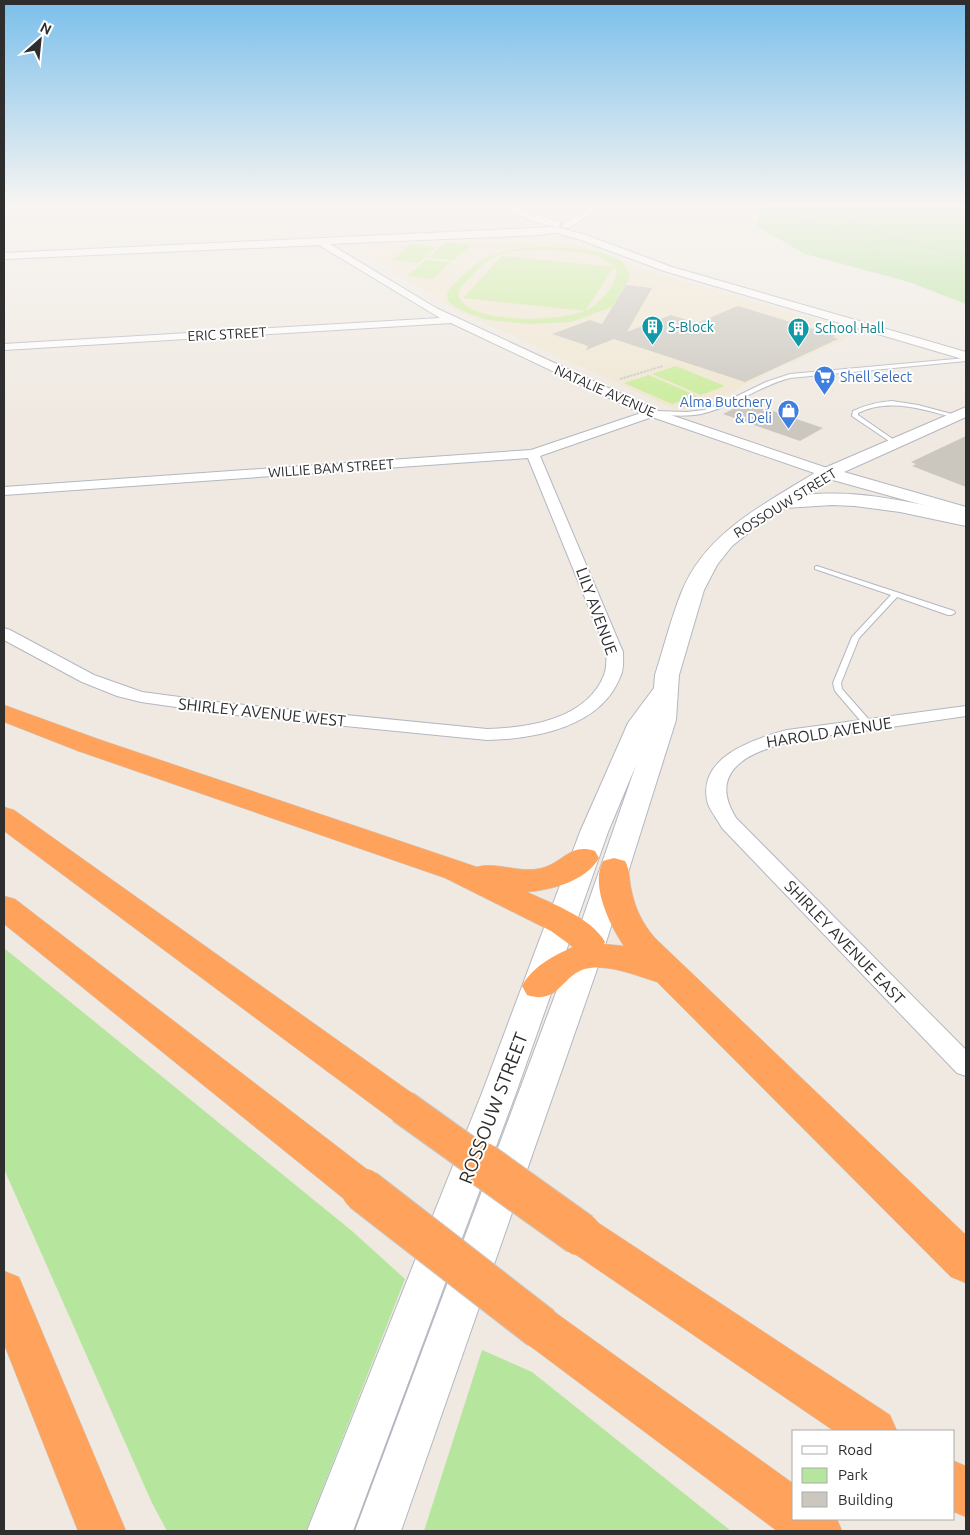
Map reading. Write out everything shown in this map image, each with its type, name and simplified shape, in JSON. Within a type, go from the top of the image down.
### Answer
[{"type":"highway","points":[[4,713],[88,745],[456,870],[503,880],[527,881],[555,877],[584,858]]},
{"type":"highway","points":[[4,817],[580,1234],[873,1430]]},
{"type":"highway","points":[[614,869],[615,891],[621,914],[637,940],[810,1112],[966,1263]]},
{"type":"highway","points":[[456,870],[562,923],[588,949],[669,973]]},
{"type":"highway","points":[[4,907],[541,1328],[792,1513]]},
{"type":"highway","points":[[539,986],[562,966],[588,949]]},
{"type":"highway","points":[[4,1292],[102,1531]]},
{"type":"highway","points":[[955,1486],[966,1493]]},
{"type":"highway","points":[[802,1520],[818,1531]]},
{"type":"main road","name":"ROSSOUW STREET","points":[[378,1531],[588,949],[664,720],[665,690],[690,600],[708,564],[725,542],[750,522],[828,473]]},
{"type":"main road","points":[[778,504],[833,498],[850,499],[897,505],[966,520]]},
{"type":"main road","name":"ROSSOUW STREET","points":[[330,1531],[539,986],[584,858],[641,723],[665,690]]},
{"type":"street","name":"NATALIE AVENUE","points":[[373,275],[451,320],[652,412],[828,473],[966,512]]},
{"type":"street","points":[[687,275],[966,357]]},
{"type":"street","name":"ERIC STREET","points":[[4,347],[391,326],[451,320]]},
{"type":"street","name":"WILLIE BAM STREET","points":[[4,491],[533,454],[652,412]]},
{"type":"street","name":"ROSSOUW STREET","points":[[828,473],[963,414]]},
{"type":"street","name":"LILY AVENUE","points":[[533,454],[616,652],[612,681],[599,699],[582,712],[564,720],[534,729]]},
{"type":"street","name":"SHIRLEY AVENUE WEST","points":[[4,633],[98,683],[141,698],[476,734],[497,734],[534,729]]},
{"type":"street","name":"HAROLD AVENUE","points":[[724,818],[717,807],[714,794],[715,786],[723,771],[742,752],[766,740],[966,711]]},
{"type":"street","name":"SHIRLEY AVENUE EAST","points":[[724,818],[966,1066]]},
{"type":"lane","points":[[652,412],[686,414],[708,411],[771,382],[790,376],[966,357]]},
{"type":"lane","points":[[895,443],[855,416],[855,412],[865,405],[883,402],[963,414]]},
{"type":"lane","points":[[817,568],[951,612]]},
{"type":"lane","points":[[868,724],[838,689],[837,683],[856,637],[896,594]]},
{"type":"path","points":[[619,379],[663,366]]},
{"type":"shaded area","points":[[396,275],[661,275],[859,333],[792,363],[759,353],[734,364],[765,375],[697,409],[674,409],[456,310]]},
{"type":"green space","points":[[409,275],[438,275],[433,279],[407,276]]},
{"type":"green space","points":[[465,275],[473,275],[459,293],[460,299],[469,307],[482,313],[500,317],[538,318],[557,317],[585,311],[601,300],[614,282],[616,275],[628,275],[629,279],[612,307],[571,322],[528,324],[488,320],[455,307],[448,301],[447,293]]},
{"type":"green space","points":[[485,275],[609,275],[585,311],[463,298]]},
{"type":"green space","points":[[882,275],[966,275],[966,304],[909,282]]},
{"type":"green space","points":[[676,366],[725,386],[701,395],[652,374]]},
{"type":"green space","points":[[649,375],[697,396],[672,404],[624,383]]},
{"type":"green space","points":[[4,948],[352,1231],[405,1279],[306,1531],[167,1531],[152,1503],[4,1169]]},
{"type":"green space","points":[[482,1350],[532,1372],[731,1531],[424,1531]]},
{"type":"building","points":[[626,285],[652,288],[627,332],[671,315],[697,323],[738,306],[836,336],[832,337],[838,339],[745,382],[614,339],[586,350],[588,346],[552,334],[590,320],[602,324]]},
{"type":"building","points":[[747,402],[823,428],[800,441],[723,414]]},
{"type":"building","points":[[966,436],[966,487],[912,466],[916,464],[911,462]]},
{"type":"place","name":"S-Block","points":[[652,346]]},
{"type":"place","name":"School Hall","points":[[799,347]]},
{"type":"place","name":"Shell Select","points":[[824,396]]},
{"type":"place","name":"Alma Butchery & Deli","points":[[788,429]]}]
